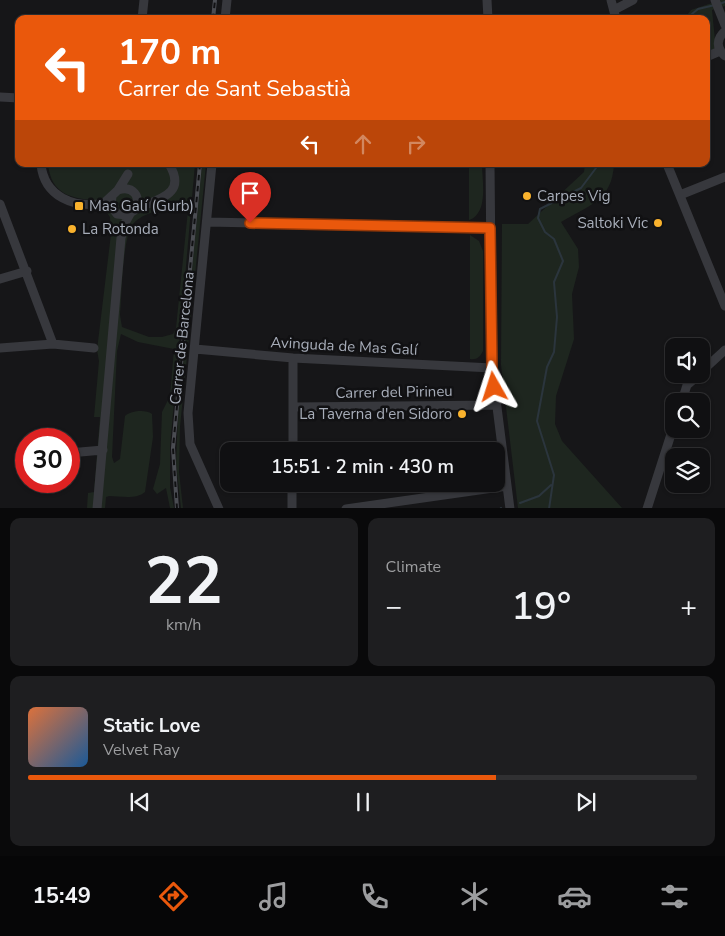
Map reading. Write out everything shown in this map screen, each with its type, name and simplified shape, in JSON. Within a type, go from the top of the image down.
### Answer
[{"type":"street","points":[[142,15],[144,0]]},
{"type":"street","points":[[225,15],[227,0]]},
{"type":"street","points":[[487,0],[488,15]]},
{"type":"street","points":[[610,0],[615,14],[633,0]]},
{"type":"street","points":[[716,3],[725,25]]},
{"type":"street","points":[[710,56],[723,53],[718,41],[725,31]]},
{"type":"street","points":[[0,97],[15,98]]},
{"type":"street","points":[[42,167],[44,178],[56,195],[76,204],[104,203],[115,193],[128,174]]},
{"type":"street","points":[[97,508],[121,238],[126,221],[138,202],[128,174],[129,167]]},
{"type":"street","points":[[97,204],[123,215],[158,201],[169,195],[175,182],[175,173],[171,167]]},
{"type":"street","name":"Carrer de Barcelona","points":[[212,167],[188,413],[190,444],[219,508]]},
{"type":"street","points":[[490,167],[492,368],[510,508]]},
{"type":"street","points":[[668,167],[725,306]]},
{"type":"street","points":[[680,195],[725,177]]},
{"type":"street","points":[[115,193],[125,188],[158,201]]},
{"type":"street","points":[[115,193],[114,211],[121,238]]},
{"type":"street","points":[[0,204],[3,219],[27,271],[54,344]]},
{"type":"street","points":[[207,222],[490,228]]},
{"type":"street","points":[[0,279],[27,271]]},
{"type":"street","points":[[0,348],[54,344],[94,348]]},
{"type":"street","name":"Avinguda de Mas Galí","points":[[195,349],[293,358],[492,368]]},
{"type":"street","points":[[710,364],[725,350]]},
{"type":"street","points":[[292,442],[293,358]]},
{"type":"street","name":"Carrer del Pirineu","points":[[293,407],[496,405]]},
{"type":"street","points":[[647,508],[670,438]]},
{"type":"street","points":[[80,452],[102,450]]},
{"type":"street","points":[[346,508],[507,486]]},
{"type":"street","points":[[292,492],[292,508]]},
{"type":"shaded area","points":[[725,0],[725,6],[712,10],[716,50],[710,53],[710,15],[687,15],[691,10]]},
{"type":"shaded area","points":[[49,167],[195,167],[170,447],[170,487],[174,508],[170,508],[166,488],[157,494],[153,489],[160,464],[162,412],[170,396],[174,349],[138,342],[121,334],[117,351],[112,457],[114,463],[120,459],[125,416],[138,411],[152,414],[153,437],[145,492],[133,497],[109,496],[106,497],[105,508],[87,508],[88,493],[94,492],[100,417],[94,417],[99,361],[97,350],[111,234],[110,217],[105,210],[97,209],[97,200],[71,196],[64,193],[53,182]],"holes":[[[178,202],[185,203],[188,210],[176,328],[173,334],[162,337],[149,337],[122,327],[120,315],[123,268],[129,231],[133,224],[143,216]]]},
{"type":"shaded area","points":[[202,167],[206,167],[180,427],[179,472],[183,508],[181,508],[176,464],[178,413]]},
{"type":"shaded area","points":[[469,167],[482,167],[482,203],[479,211],[469,220]]},
{"type":"shaded area","points":[[585,167],[614,167],[609,186],[604,194],[590,206],[561,222],[578,249],[579,267],[572,294],[574,339],[556,396],[555,424],[562,441],[622,508],[518,508],[501,365],[502,224],[528,224],[584,172]]},
{"type":"shaded area","points":[[470,235],[479,241],[483,251],[483,351],[475,359],[470,359]]},
{"type":"waterway","points":[[719,4],[725,2]]},
{"type":"waterway","points":[[691,15],[698,9],[715,5]]},
{"type":"waterway","points":[[549,508],[554,475],[537,421],[547,367],[554,352],[557,317],[554,282],[563,261],[554,239],[545,232],[538,218],[540,209],[581,188],[597,167]]},
{"type":"waterway","points":[[520,503],[539,496],[551,485]]},
{"type":"railway","points":[[213,15],[215,0]]},
{"type":"railway","points":[[177,508],[173,448],[200,167]]},
{"type":"place","name":"Carpes Vig","points":[[527,196]]},
{"type":"place","name":"Mas Galí (Gurb)","points":[[79,206]]},
{"type":"place","name":"Saltoki Vic","points":[[658,223]]},
{"type":"place","name":"La Rotonda","points":[[72,229]]},
{"type":"place","name":"La Taverna d'en Sidoro","points":[[462,414]]},
{"type":"route","points":[[250,223],[490,228],[492,368],[494,387]]}]
